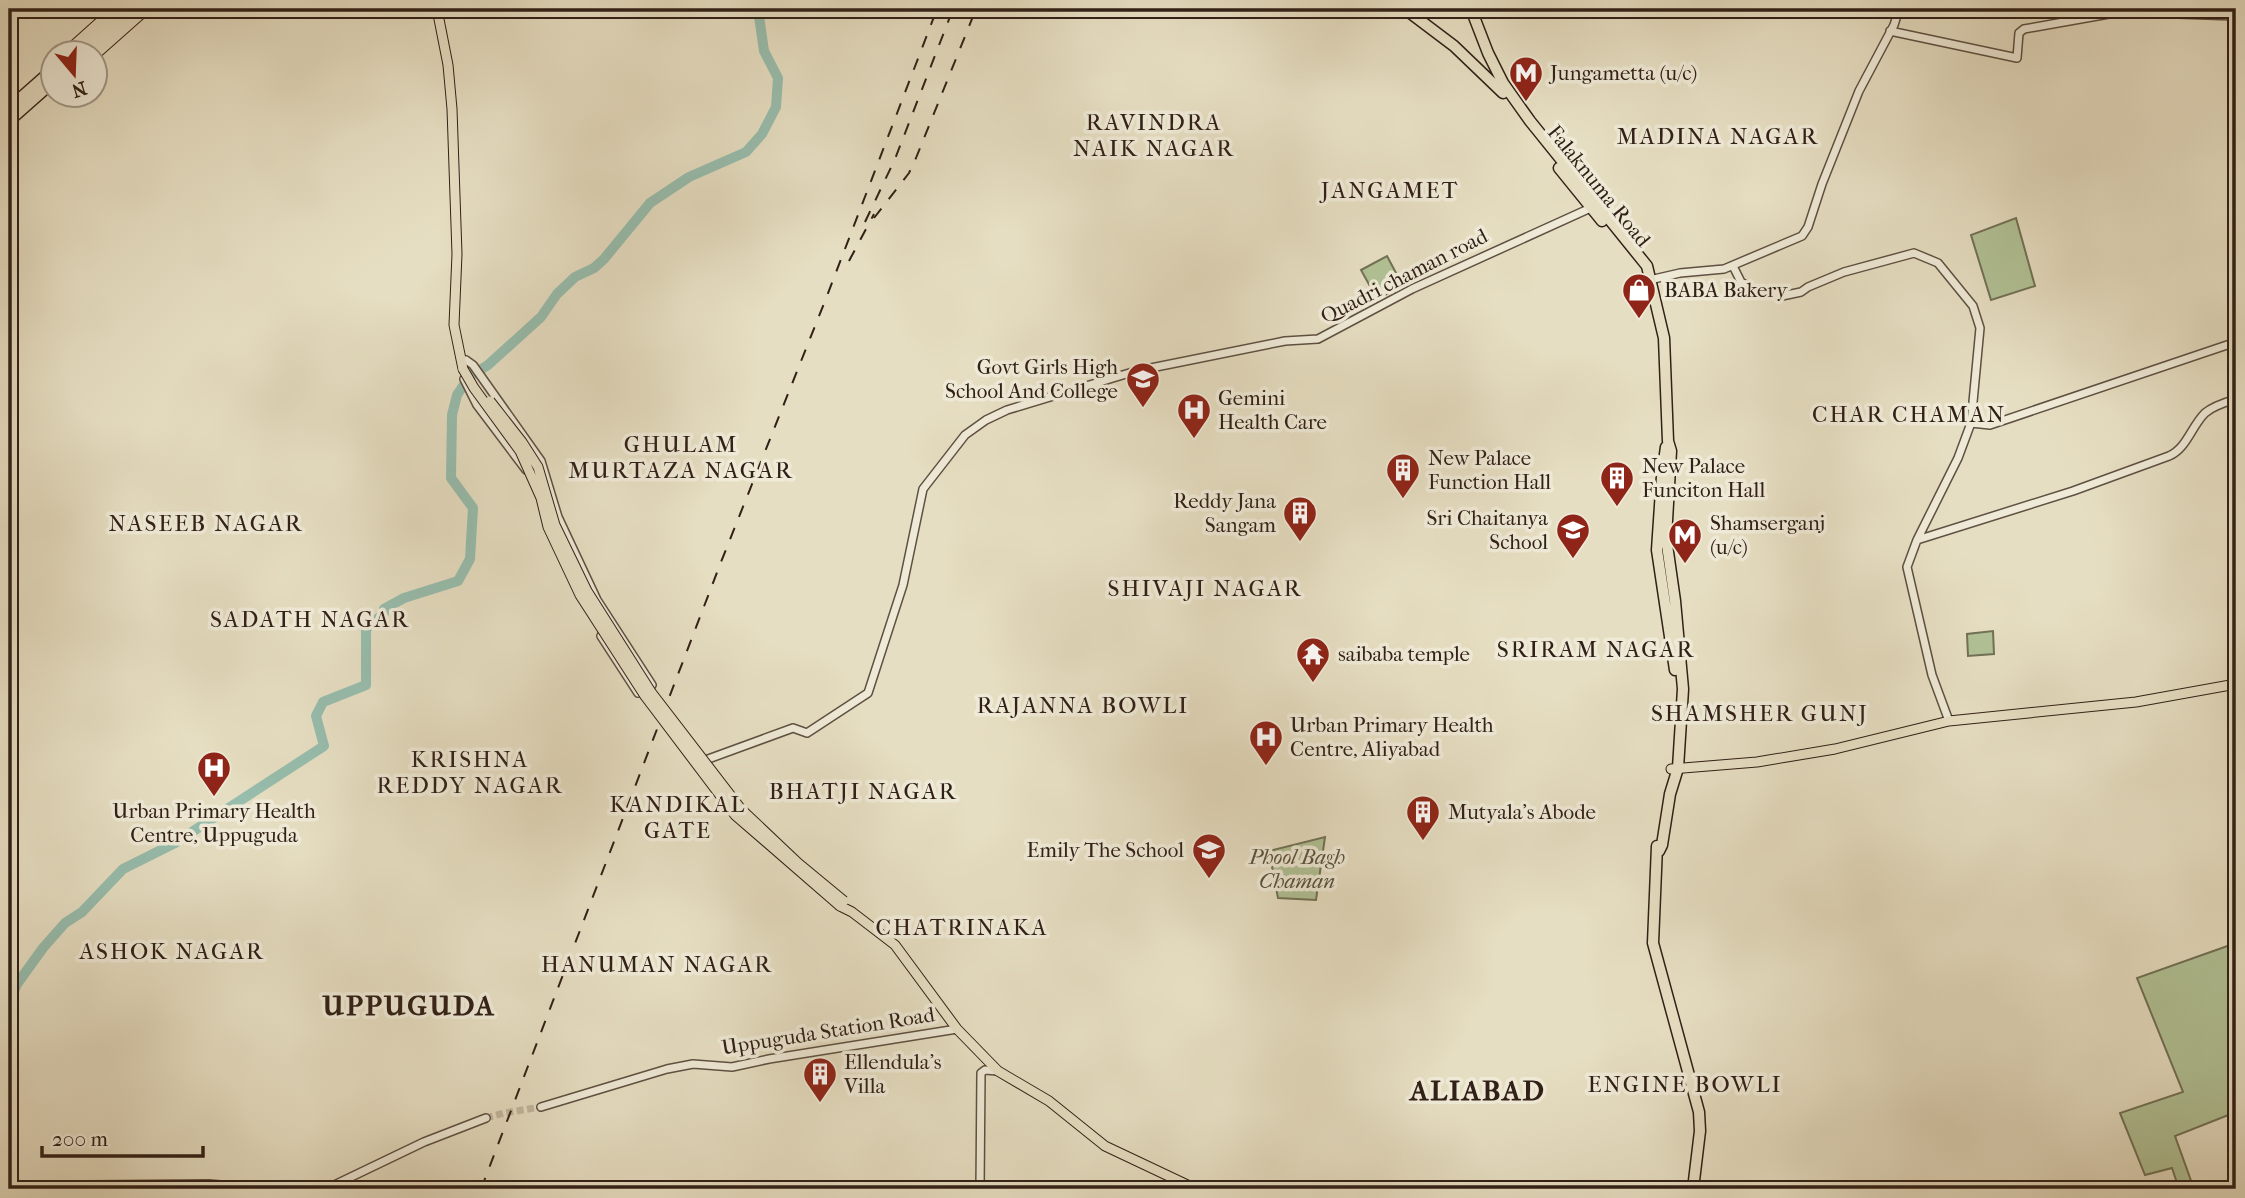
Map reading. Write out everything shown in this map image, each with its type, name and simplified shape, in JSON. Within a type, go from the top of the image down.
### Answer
[{"type":"highway","points":[[92,38],[126,9]]},
{"type":"highway","points":[[96,38],[137,9]]},
{"type":"highway","name":"Falaknuma Road","points":[[1405,9],[1454,46],[1498,86],[1594,206]]},
{"type":"highway","name":"Falaknuma Road","points":[[1471,9],[1503,83],[1648,280],[1664,352],[1668,441],[1662,476],[1657,550],[1676,687],[1674,769],[1662,806],[1657,846],[1653,943],[1699,1112],[1700,1131],[1693,1189]]},
{"type":"highway","points":[[1472,64],[1488,53]]},
{"type":"highway","points":[[9,108],[38,82]]},
{"type":"highway","points":[[9,121],[38,95]]},
{"type":"main road","points":[[82,38],[114,9]]},
{"type":"main road","points":[[108,44],[147,9]]},
{"type":"main road","points":[[437,9],[448,65],[452,109],[457,254],[455,319],[459,324],[466,366],[538,467],[555,525],[587,591],[651,692],[741,810],[842,904],[895,945],[957,1029],[998,1071],[1049,1101],[1105,1146],[1196,1189]]},
{"type":"main road","points":[[1674,769],[1758,762],[1835,749],[1949,721],[2136,702],[2236,684]]},
{"type":"street","points":[[1648,280],[1733,266],[1802,236],[1859,91],[1899,9]]},
{"type":"street","points":[[1890,31],[2017,58],[2019,33],[2024,29],[2120,12],[2236,16]]},
{"type":"street","name":"Quadri chaman road","points":[[693,764],[793,728],[807,733],[868,693],[903,585],[923,489],[965,435],[986,420],[1007,410],[1136,371],[1285,341],[1318,339],[1412,289],[1594,206]]},
{"type":"street","points":[[1733,266],[1741,282],[1758,292],[1782,296],[1801,292],[1844,272],[1914,253],[1938,263],[1973,306],[1979,320],[1979,353],[1971,423],[1958,458],[1908,561],[1908,572],[1932,675],[1949,721]]},
{"type":"street","points":[[1971,423],[1990,425],[2236,342]]},
{"type":"street","points":[[466,366],[483,381],[541,461],[566,534],[597,600],[652,685],[647,692],[638,693],[578,600],[546,531],[528,473],[477,405],[470,390],[466,366]]},
{"type":"street","points":[[1917,540],[2073,491],[2177,452],[2205,413],[2236,399]]},
{"type":"street","name":"Uppuguda Station Road","points":[[541,1107],[667,1069],[693,1064],[732,1067],[957,1029]]},
{"type":"street","points":[[980,1189],[981,1073],[985,1070],[998,1071]]},
{"type":"street","points":[[326,1189],[424,1142],[486,1118]]},
{"type":"street","points":[[9,1189],[209,1184],[268,1189]]},
{"type":"green space","points":[[2016,218],[2035,286],[1991,300],[1971,235]]},
{"type":"green space","points":[[1387,256],[1403,286],[1377,299],[1361,270]]},
{"type":"green space","points":[[1993,631],[1994,654],[1968,656],[1967,634]]},
{"type":"green space","name":"Phool Bagh Chaman","points":[[1325,837],[1316,900],[1278,898],[1269,851]]},
{"type":"green space","points":[[2236,943],[2236,1112],[2175,1136],[2194,1189],[2167,1189],[2178,1186],[2172,1168],[2145,1175],[2120,1113],[2183,1092],[2137,978]]},
{"type":"waterway","points":[[9,1003],[17,984],[43,948],[65,923],[82,912],[123,869],[175,843],[324,746],[316,716],[323,702],[366,685],[366,629],[384,613],[384,609],[404,598],[458,581],[470,559],[473,508],[451,478],[452,415],[457,395],[469,377],[488,365],[541,317],[557,294],[575,277],[594,268],[604,259],[650,203],[689,177],[746,152],[762,134],[776,107],[778,78],[764,51],[758,9]]},
{"type":"tunnel","points":[[486,1118],[541,1107]]},
{"type":"railway","points":[[481,1189],[721,562],[937,9]]},
{"type":"railway","points":[[865,222],[895,159],[953,9]]},
{"type":"railway","points":[[874,218],[909,173],[976,9]]},
{"type":"railway","points":[[849,261],[874,214]]},
{"type":"place","name":"Jungametta (u/c)","points":[[1526,103]]},
{"type":"place","name":"BABA Bakery","points":[[1639,320]]},
{"type":"place","name":"Govt Girls High School And College","points":[[1143,409]]},
{"type":"place","name":"Gemini Health Care","points":[[1194,440]]},
{"type":"place","name":"New Palace Function Hall","points":[[1403,500]]},
{"type":"place","name":"New Palace Funciton Hall","points":[[1617,508]]},
{"type":"place","name":"Reddy Jana Sangam","points":[[1300,543]]},
{"type":"place","name":"Sri Chaitanya School","points":[[1573,560]]},
{"type":"place","name":"Shamserganj (u/c)","points":[[1685,565]]},
{"type":"place","name":"saibaba temple","points":[[1313,684]]},
{"type":"place","name":"Urban Primary Health Centre, Aliyabad","points":[[1266,767]]},
{"type":"place","name":"Urban Primary Health Centre, Uppuguda","points":[[214,798]]},
{"type":"place","name":"Mutyala's Abode","points":[[1423,842]]},
{"type":"place","name":"Emily The School","points":[[1209,880]]},
{"type":"place","name":"Ellendula's Villa","points":[[820,1104]]},
{"type":"district","name":"RAVINDRA NAIK NAGAR","points":[[1154,135]]},
{"type":"district","name":"MADINA NAGAR","points":[[1718,136]]},
{"type":"district","name":"JANGAMET","points":[[1390,190]]},
{"type":"district","name":"CHAR CHAMAN","points":[[1909,414]]},
{"type":"district","name":"GHULAM MURTAZA NAGAR","points":[[681,457]]},
{"type":"district","name":"NASEEB NAGAR","points":[[206,523]]},
{"type":"district","name":"SHIVAJI NAGAR","points":[[1205,588]]},
{"type":"district","name":"SADATH NAGAR","points":[[310,619]]},
{"type":"district","name":"SRIRAM NAGAR","points":[[1596,649]]},
{"type":"district","name":"RAJANNA BOWLI","points":[[1083,705]]},
{"type":"district","name":"SHAMSHER GUNJ","points":[[1760,713]]},
{"type":"district","name":"KRISHNA REDDY NAGAR","points":[[470,772]]},
{"type":"district","name":"BHATJI NAGAR","points":[[863,791]]},
{"type":"district","name":"KANDIKAL GATE","points":[[678,817]]},
{"type":"district","name":"CHATRINAKA","points":[[962,927]]},
{"type":"district","name":"ASHOK NAGAR","points":[[172,951]]},
{"type":"district","name":"HANUMAN NAGAR","points":[[657,964]]},
{"type":"district","name":"UPPUGUDA","points":[[409,1005]]},
{"type":"district","name":"ENGINE BOWLI","points":[[1685,1084]]},
{"type":"district","name":"ALIABAD","points":[[1478,1090]]}]
